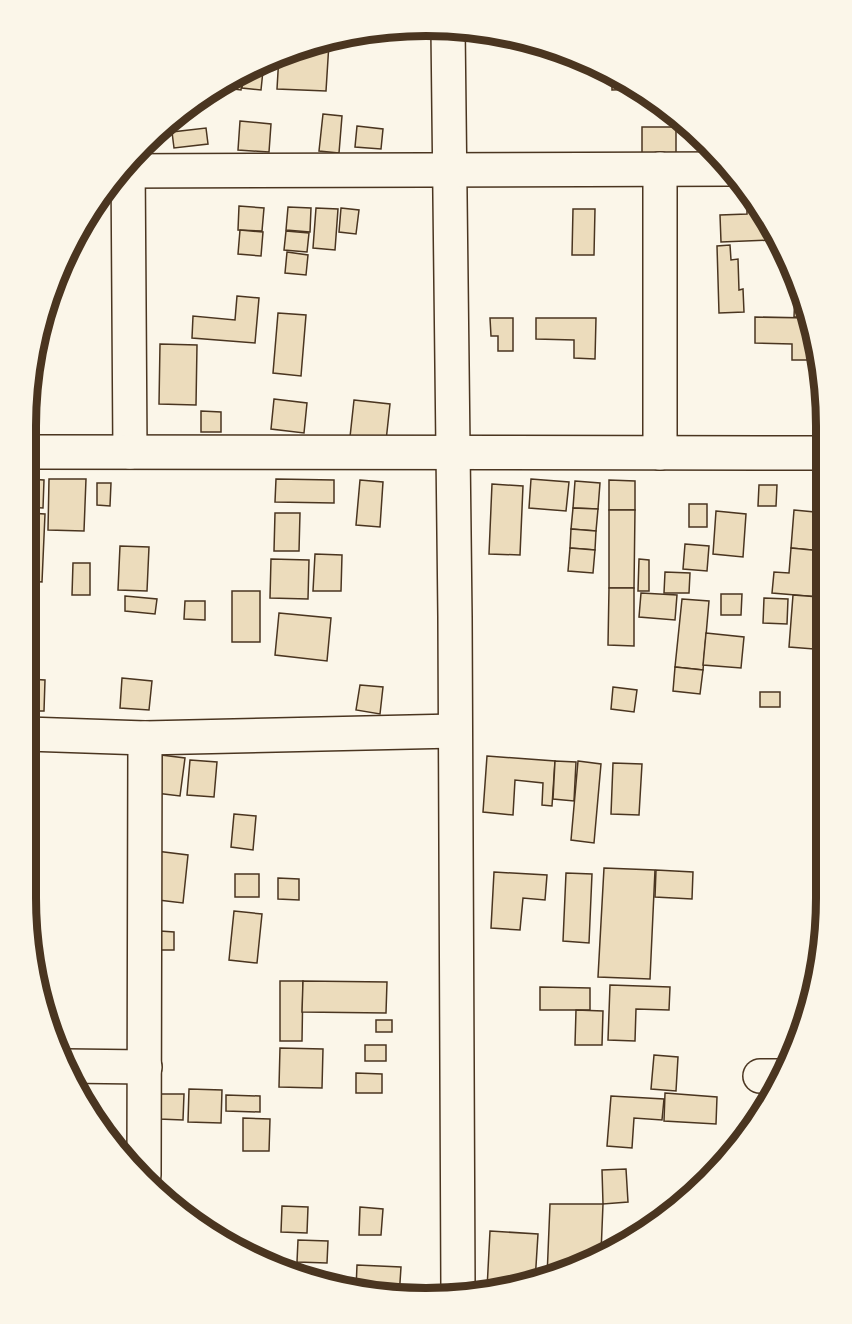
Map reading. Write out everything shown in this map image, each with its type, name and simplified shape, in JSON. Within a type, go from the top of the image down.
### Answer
[{"type":"street","points":[[448,37],[458,1287]]},
{"type":"street","points":[[135,167],[450,170],[719,169]]},
{"type":"street","points":[[660,169],[660,453]]},
{"type":"street","points":[[125,179],[130,452]]},
{"type":"street","points":[[36,452],[816,453]]},
{"type":"street","points":[[36,734],[145,738],[455,731]]},
{"type":"street","points":[[144,1167],[145,738]]},
{"type":"street","points":[[74,1066],[145,1067]]},
{"type":"building","points":[[329,48],[326,91],[277,89],[278,65]]},
{"type":"building","points":[[263,72],[261,90],[242,88],[243,82]]},
{"type":"building","points":[[242,82],[241,90],[230,89]]},
{"type":"building","points":[[612,83],[623,90],[612,90]]},
{"type":"building","points":[[323,114],[342,116],[339,153],[319,151]]},
{"type":"building","points":[[240,121],[271,124],[269,152],[238,150]]},
{"type":"building","points":[[357,126],[383,129],[381,149],[355,147]]},
{"type":"building","points":[[642,127],[676,127],[676,153],[642,153]]},
{"type":"building","points":[[206,128],[208,144],[174,148],[172,132]]},
{"type":"building","points":[[239,206],[264,208],[262,231],[238,230]]},
{"type":"building","points":[[288,207],[311,208],[310,232],[286,230]]},
{"type":"building","points":[[747,207],[769,240],[721,242],[720,215],[747,214]]},
{"type":"building","points":[[316,208],[338,209],[335,250],[313,248]]},
{"type":"building","points":[[341,208],[359,210],[356,234],[339,232]]},
{"type":"building","points":[[573,209],[595,209],[594,255],[572,255]]},
{"type":"building","points":[[240,230],[263,232],[261,256],[238,254]]},
{"type":"building","points":[[286,231],[309,233],[307,252],[284,250]]},
{"type":"building","points":[[730,245],[731,260],[738,259],[739,290],[743,289],[744,312],[719,313],[717,246]]},
{"type":"building","points":[[287,252],[308,255],[306,275],[285,273]]},
{"type":"building","points":[[237,296],[259,298],[255,343],[192,338],[193,316],[235,320]]},
{"type":"building","points":[[795,300],[800,317],[794,317]]},
{"type":"building","points":[[278,313],[306,315],[301,376],[273,373]]},
{"type":"building","points":[[755,317],[801,318],[811,360],[792,360],[792,344],[755,343]]},
{"type":"building","points":[[490,318],[513,318],[513,351],[498,351],[498,336],[491,336]]},
{"type":"building","points":[[536,318],[596,318],[595,359],[574,358],[574,340],[536,339]]},
{"type":"building","points":[[160,344],[197,345],[196,405],[159,404]]},
{"type":"building","points":[[274,399],[307,403],[304,433],[271,429]]},
{"type":"building","points":[[354,400],[390,404],[386,441],[350,437]]},
{"type":"building","points":[[201,411],[221,412],[221,432],[201,432]]},
{"type":"building","points":[[49,479],[86,479],[84,531],[48,530]]},
{"type":"building","points":[[276,479],[334,480],[334,503],[275,502]]},
{"type":"building","points":[[531,479],[569,482],[566,511],[529,508]]},
{"type":"building","points":[[36,480],[44,480],[43,508],[36,508]]},
{"type":"building","points":[[360,480],[383,482],[380,527],[356,525]]},
{"type":"building","points":[[609,480],[635,481],[635,510],[609,510]]},
{"type":"building","points":[[575,481],[600,483],[598,509],[573,508]]},
{"type":"building","points":[[97,483],[111,483],[110,506],[97,505]]},
{"type":"building","points":[[492,484],[523,486],[520,555],[489,554]]},
{"type":"building","points":[[759,485],[777,485],[776,506],[758,506]]},
{"type":"building","points":[[689,504],[707,504],[707,527],[689,527]]},
{"type":"building","points":[[573,508],[598,509],[596,531],[571,529]]},
{"type":"building","points":[[609,510],[635,510],[634,588],[609,588]]},
{"type":"building","points":[[794,510],[816,512],[816,550],[791,548]]},
{"type":"building","points":[[716,511],[746,514],[743,557],[713,554]]},
{"type":"building","points":[[36,513],[45,514],[42,582],[36,582]]},
{"type":"building","points":[[275,513],[300,513],[299,551],[274,551]]},
{"type":"building","points":[[571,529],[596,531],[595,550],[570,548]]},
{"type":"building","points":[[685,544],[709,546],[707,571],[683,569]]},
{"type":"building","points":[[120,546],[149,547],[147,591],[118,590]]},
{"type":"building","points":[[570,548],[595,550],[593,573],[568,571]]},
{"type":"building","points":[[791,548],[816,550],[816,597],[772,593],[774,572],[789,573]]},
{"type":"building","points":[[315,554],[342,555],[341,591],[313,591]]},
{"type":"building","points":[[271,559],[309,560],[308,599],[270,598]]},
{"type":"building","points":[[639,559],[649,560],[649,591],[638,591]]},
{"type":"building","points":[[73,563],[90,563],[90,595],[72,595]]},
{"type":"building","points":[[665,572],[690,573],[689,593],[664,593]]},
{"type":"building","points":[[609,588],[634,588],[634,646],[608,645]]},
{"type":"building","points":[[232,591],[260,591],[260,642],[232,642]]},
{"type":"building","points":[[641,593],[677,595],[675,620],[639,617]]},
{"type":"building","points":[[721,594],[742,594],[741,615],[721,615]]},
{"type":"building","points":[[793,595],[816,597],[814,649],[789,647]]},
{"type":"building","points":[[125,596],[157,599],[155,614],[125,611]]},
{"type":"building","points":[[764,598],[788,599],[787,624],[763,623]]},
{"type":"building","points":[[682,599],[709,601],[703,670],[675,667]]},
{"type":"building","points":[[185,601],[205,601],[205,620],[184,619]]},
{"type":"building","points":[[279,613],[331,618],[327,661],[275,655]]},
{"type":"building","points":[[706,633],[744,637],[741,668],[703,665]]},
{"type":"building","points":[[675,667],[703,670],[700,694],[673,691]]},
{"type":"building","points":[[122,678],[152,681],[149,710],[120,708]]},
{"type":"building","points":[[36,680],[45,680],[44,711],[36,711]]},
{"type":"building","points":[[360,685],[383,687],[380,714],[356,710]]},
{"type":"building","points":[[613,687],[637,690],[634,712],[611,709]]},
{"type":"building","points":[[760,692],[780,692],[780,707],[760,707]]},
{"type":"building","points":[[161,755],[185,758],[180,796],[156,793]]},
{"type":"building","points":[[487,756],[555,761],[552,806],[542,805],[543,783],[515,780],[513,815],[483,812]]},
{"type":"building","points":[[190,760],[217,762],[214,797],[187,795]]},
{"type":"building","points":[[555,761],[576,762],[574,801],[553,799]]},
{"type":"building","points":[[578,761],[601,764],[594,843],[571,840]]},
{"type":"building","points":[[613,763],[642,764],[639,815],[611,814]]},
{"type":"building","points":[[234,814],[256,816],[253,850],[231,847]]},
{"type":"building","points":[[156,851],[188,855],[183,903],[150,899]]},
{"type":"building","points":[[604,868],[655,870],[650,979],[598,977]]},
{"type":"building","points":[[656,870],[693,872],[692,899],[655,897]]},
{"type":"building","points":[[494,872],[547,875],[545,900],[523,898],[520,930],[491,928]]},
{"type":"building","points":[[566,873],[592,874],[589,943],[563,941]]},
{"type":"building","points":[[235,874],[259,874],[259,897],[235,897]]},
{"type":"building","points":[[278,878],[299,879],[299,900],[278,899]]},
{"type":"building","points":[[234,911],[262,914],[257,963],[229,960]]},
{"type":"building","points":[[160,931],[174,932],[174,950],[160,950]]},
{"type":"building","points":[[280,981],[303,981],[302,1041],[280,1041]]},
{"type":"building","points":[[303,981],[387,982],[386,1013],[302,1012]]},
{"type":"building","points":[[610,985],[670,987],[669,1010],[636,1009],[635,1041],[608,1040]]},
{"type":"building","points":[[540,987],[590,988],[590,1010],[540,1010]]},
{"type":"building","points":[[576,1010],[603,1011],[602,1045],[575,1045]]},
{"type":"building","points":[[376,1020],[392,1020],[392,1032],[376,1032]]},
{"type":"building","points":[[365,1045],[386,1045],[386,1061],[365,1061]]},
{"type":"building","points":[[280,1048],[323,1049],[322,1088],[279,1087]]},
{"type":"building","points":[[654,1055],[678,1057],[676,1091],[651,1089]]},
{"type":"building","points":[[356,1073],[382,1074],[382,1093],[356,1093]]},
{"type":"building","points":[[189,1089],[222,1090],[221,1123],[188,1122]]},
{"type":"building","points":[[665,1093],[717,1097],[716,1124],[664,1121]]},
{"type":"building","points":[[160,1094],[184,1094],[183,1120],[159,1119]]},
{"type":"building","points":[[226,1095],[260,1096],[260,1112],[226,1111]]},
{"type":"building","points":[[611,1096],[664,1099],[662,1120],[634,1118],[632,1148],[607,1146]]},
{"type":"building","points":[[243,1118],[270,1119],[269,1151],[243,1151]]},
{"type":"building","points":[[626,1169],[628,1202],[603,1204],[602,1170]]},
{"type":"building","points":[[550,1204],[603,1204],[601,1246],[547,1268]]},
{"type":"building","points":[[282,1206],[308,1207],[307,1233],[281,1232]]},
{"type":"building","points":[[360,1207],[383,1209],[381,1235],[359,1235]]},
{"type":"building","points":[[490,1231],[538,1234],[536,1272],[487,1283]]},
{"type":"building","points":[[298,1240],[328,1241],[327,1263],[297,1262]]},
{"type":"building","points":[[357,1265],[401,1267],[400,1287],[356,1282]]}]
